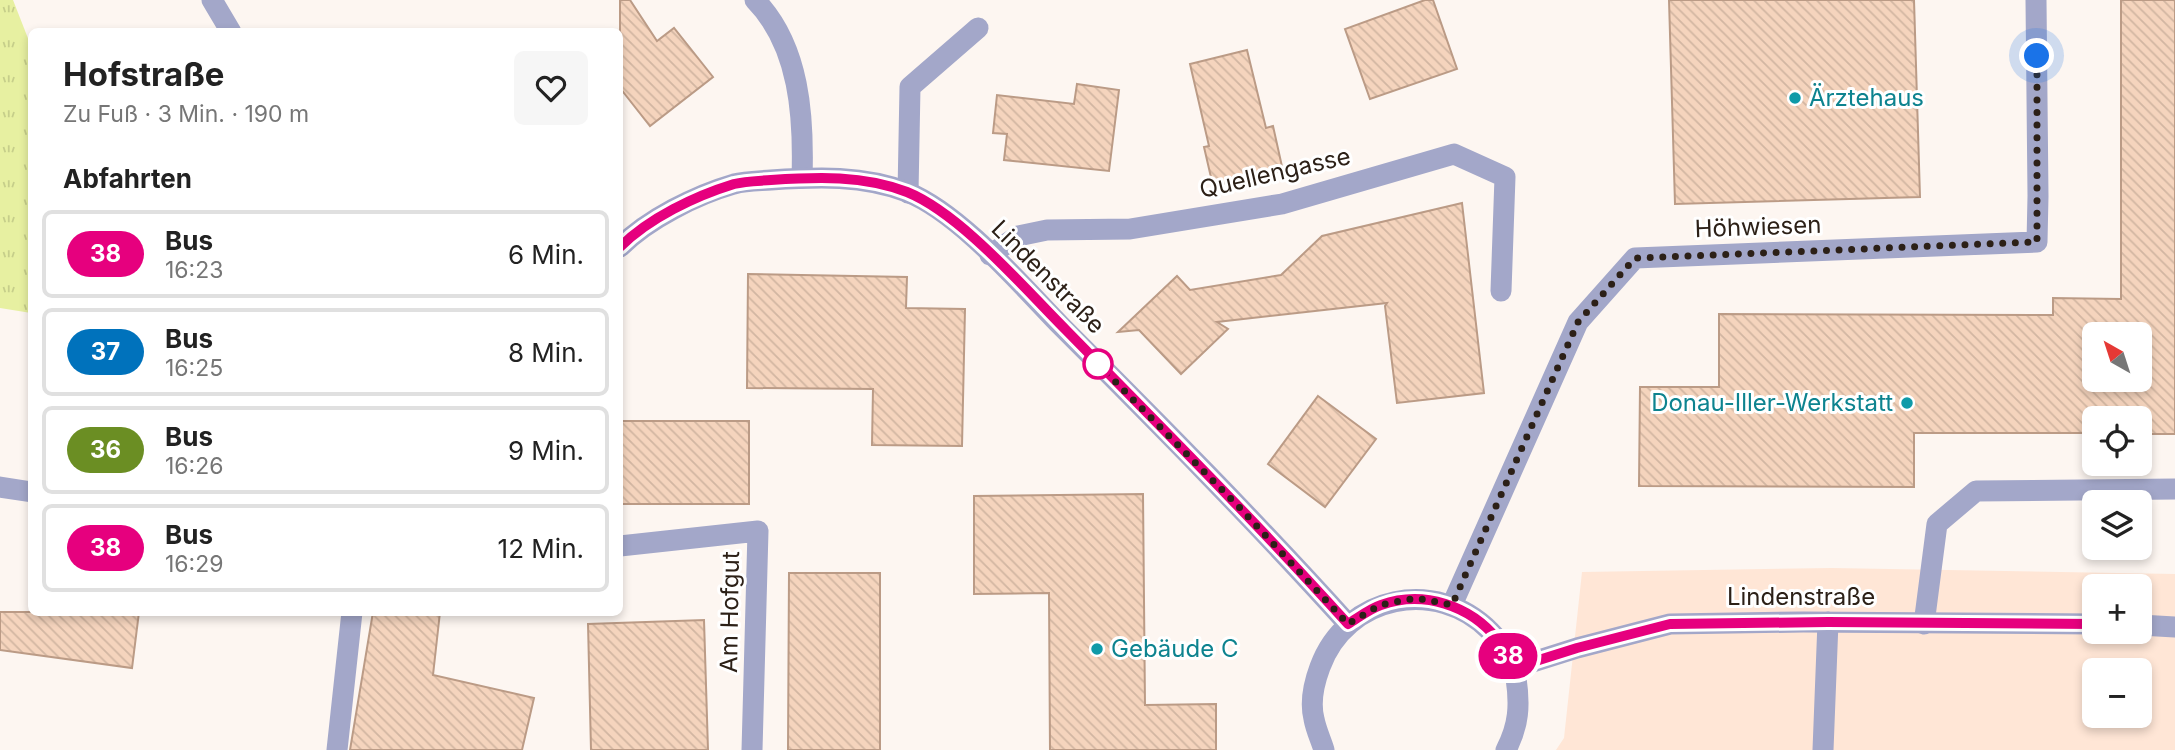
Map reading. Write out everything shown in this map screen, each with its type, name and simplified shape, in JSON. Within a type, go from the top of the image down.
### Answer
[{"type":"street","points":[[212,0],[229,28]]},
{"type":"street","points":[[755,0],[783,37],[797,89],[804,134],[803,178]]},
{"type":"street","name":"Höhwiesen","points":[[1452,605],[1578,322],[1635,258],[2037,242],[2036,0]]},
{"type":"street","points":[[908,193],[909,87],[963,32]]},
{"type":"street","name":"Quellengasse","points":[[990,255],[1018,236],[1047,230],[1129,229],[1282,204],[1454,155],[1505,177],[1501,291]]},
{"type":"street","name":"Lindenstraße","points":[[623,244],[682,204],[737,183],[803,178],[870,181],[908,193],[939,209],[990,255],[1231,499],[1348,624]]},
{"type":"street","points":[[0,487],[28,491]]},
{"type":"street","points":[[1924,624],[1937,524],[1976,491],[2175,489]]},
{"type":"street","name":"Am Hofgut","points":[[623,546],[758,531],[752,750]]},
{"type":"street","points":[[1324,750],[1313,718],[1314,683],[1326,651],[1348,624],[1380,605],[1416,598],[1452,605],[1479,620],[1500,641],[1514,668],[1520,702],[1513,736],[1506,750]]},
{"type":"street","points":[[337,750],[352,616]]},
{"type":"street","points":[[1823,750],[1828,622]]},
{"type":"street","name":"Lindenstraße","points":[[1514,668],[1577,648],[1670,624],[2082,624]]},
{"type":"street","points":[[2152,626],[2175,627]]},
{"type":"shaded area","points":[[1832,568],[2175,574],[2175,750],[1556,750],[1564,738],[1582,572]]},
{"type":"green space","points":[[0,0],[13,0],[28,38],[28,313],[0,308]]},
{"type":"building","points":[[620,0],[630,0],[657,41],[674,28],[713,77],[650,126],[623,92],[623,28],[620,28]]},
{"type":"building","points":[[1425,0],[1433,0],[1457,69],[1370,99],[1345,29]]},
{"type":"building","name":"Ärztehaus","points":[[1669,0],[1914,0],[1920,197],[1675,204]]},
{"type":"building","name":"Donau-Iller-Werkstatt","points":[[2121,0],[2175,0],[2175,434],[2152,434],[2152,406],[2082,406],[2082,433],[1914,433],[1914,487],[1639,486],[1640,387],[1719,387],[1719,314],[2053,315],[2053,298],[2121,299]]},
{"type":"building","points":[[1247,50],[1266,128],[1273,126],[1283,171],[1213,186],[1204,147],[1209,146],[1190,64]]},
{"type":"building","points":[[1077,84],[1119,90],[1109,171],[1004,160],[1007,134],[993,133],[997,95],[1074,104]]},
{"type":"building","points":[[1462,203],[1484,393],[1397,403],[1385,306],[1387,303],[1217,322],[1228,329],[1181,374],[1139,330],[1118,332],[1177,276],[1190,290],[1281,275],[1322,236]]},
{"type":"building","points":[[748,274],[907,277],[906,308],[965,309],[962,446],[872,445],[873,389],[747,388]]},
{"type":"building","points":[[1318,396],[1376,439],[1325,507],[1268,464]]},
{"type":"building","points":[[623,421],[749,421],[749,504],[623,504]]},
{"type":"building","name":"Gebäude C","points":[[1143,494],[1145,705],[1216,704],[1216,750],[1050,750],[1049,593],[974,594],[974,496]]},
{"type":"building","points":[[789,573],[880,573],[880,750],[788,750]]},
{"type":"building","points":[[0,612],[28,612],[28,616],[138,616],[132,668],[0,650]]},
{"type":"building","points":[[372,616],[440,616],[433,675],[534,698],[522,750],[350,750]]},
{"type":"building","points":[[704,620],[708,750],[591,750],[588,624]]},
{"type":"bus line","name":"38","points":[[623,244],[682,204],[737,183],[836,178],[870,181],[908,193],[939,209],[990,255],[1239,507],[1348,624],[1380,605],[1416,598],[1452,605],[1479,620],[1500,641],[1514,668],[1577,648],[1670,624],[2082,624]]},
{"type":"place","name":"Ärztehaus","points":[[1795,98]]},
{"type":"place","name":"Donau-Iller-Werkstatt","points":[[1907,403]]},
{"type":"place","name":"Gebäude C","points":[[1097,649]]},
{"type":"route","points":[[1098,364],[1239,507],[1348,624],[1380,605],[1416,598],[1452,605],[1578,322],[1635,258],[2037,242],[2037,56]]}]
